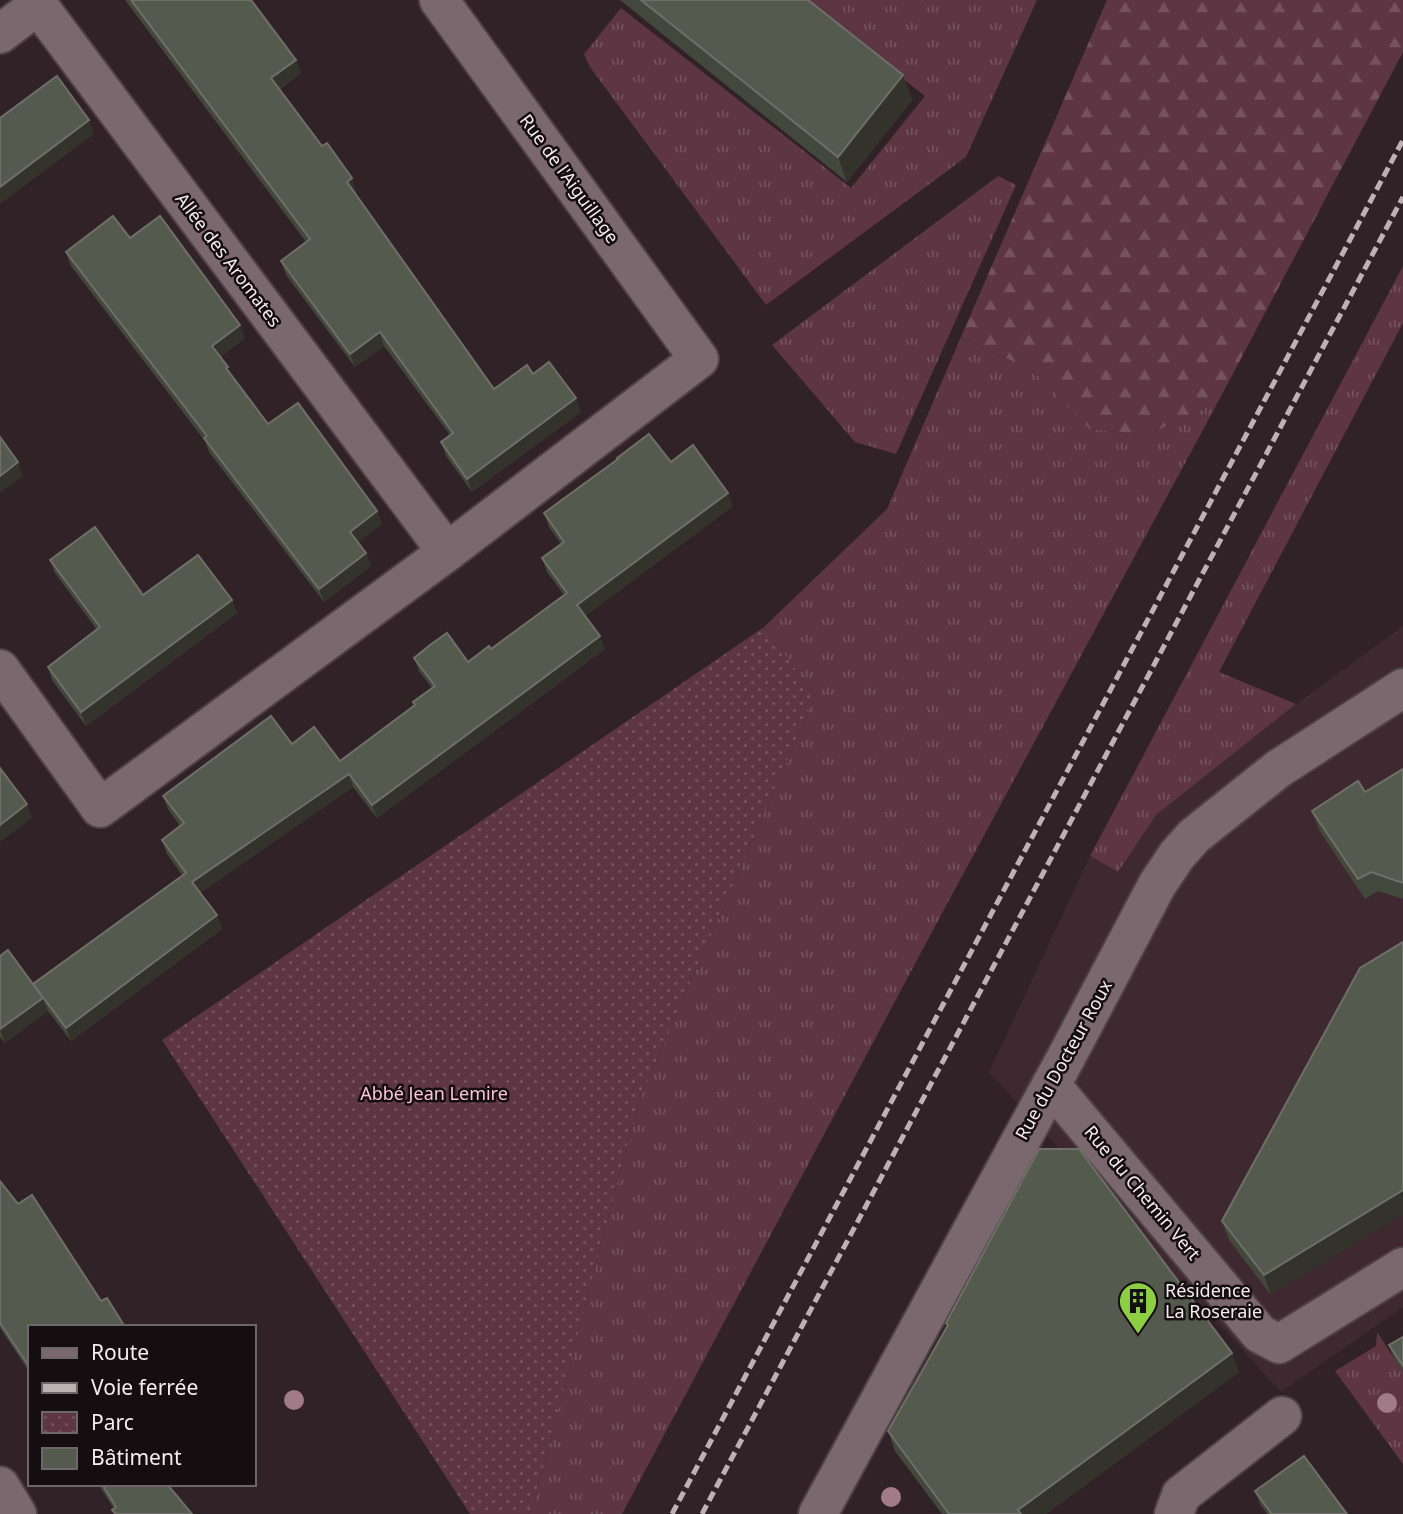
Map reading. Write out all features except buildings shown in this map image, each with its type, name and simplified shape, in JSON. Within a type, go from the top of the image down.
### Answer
[{"type":"street","name":"Rue de l'Aiguillage","points":[[439,0],[699,359],[447,552]]},
{"type":"street","name":"Allée des Aromates","points":[[0,34],[38,5],[447,552]]},
{"type":"street","points":[[0,670],[100,808],[447,552]]},
{"type":"street","name":"Rue du Docteur Roux","points":[[832,1507],[1051,1085],[1157,885],[1177,855],[1194,836],[1278,769],[1403,688]]},
{"type":"street","name":"Rue du Chemin Vert","points":[[1051,1085],[1260,1334],[1279,1344],[1403,1267]]},
{"type":"street","points":[[1174,1514],[1181,1495],[1282,1416]]},
{"type":"street","points":[[0,1486],[17,1514]]},
{"type":"shaded area","points":[[1403,626],[1403,1307],[1281,1392],[989,1072],[1090,856],[1118,872],[1156,815],[1296,704]]},
{"type":"green space","points":[[801,0],[1037,0],[966,157],[766,305],[590,67],[584,54],[621,8],[851,188],[925,96]]},
{"type":"green space","points":[[1107,0],[1403,0],[1403,52],[1218,402],[1147,435],[1090,429],[1032,370],[961,337]]},
{"type":"green space","points":[[998,176],[1016,185],[896,454],[855,442],[772,345]]},
{"type":"green space","points":[[1403,266],[1403,323],[1219,672],[1296,704],[1156,815],[1118,872],[1090,856]]},
{"type":"green space","points":[[961,337],[1032,370],[1091,429],[1147,435],[1218,402],[622,1514],[529,1514],[638,1103],[815,696],[764,627],[887,509]]},
{"type":"green space","name":"Abbé Jean Lemire","points":[[764,627],[815,696],[638,1103],[534,1503],[529,1514],[470,1514],[162,1040]]},
{"type":"green space","points":[[1377,1332],[1403,1372],[1403,1464],[1335,1371],[1376,1346]]},
{"type":"railway","points":[[672,1514],[1403,140]]},
{"type":"railway","points":[[702,1514],[1403,197]]},
{"type":"place","name":"Résidence La Roseraie","points":[[1138,1335]]}]
